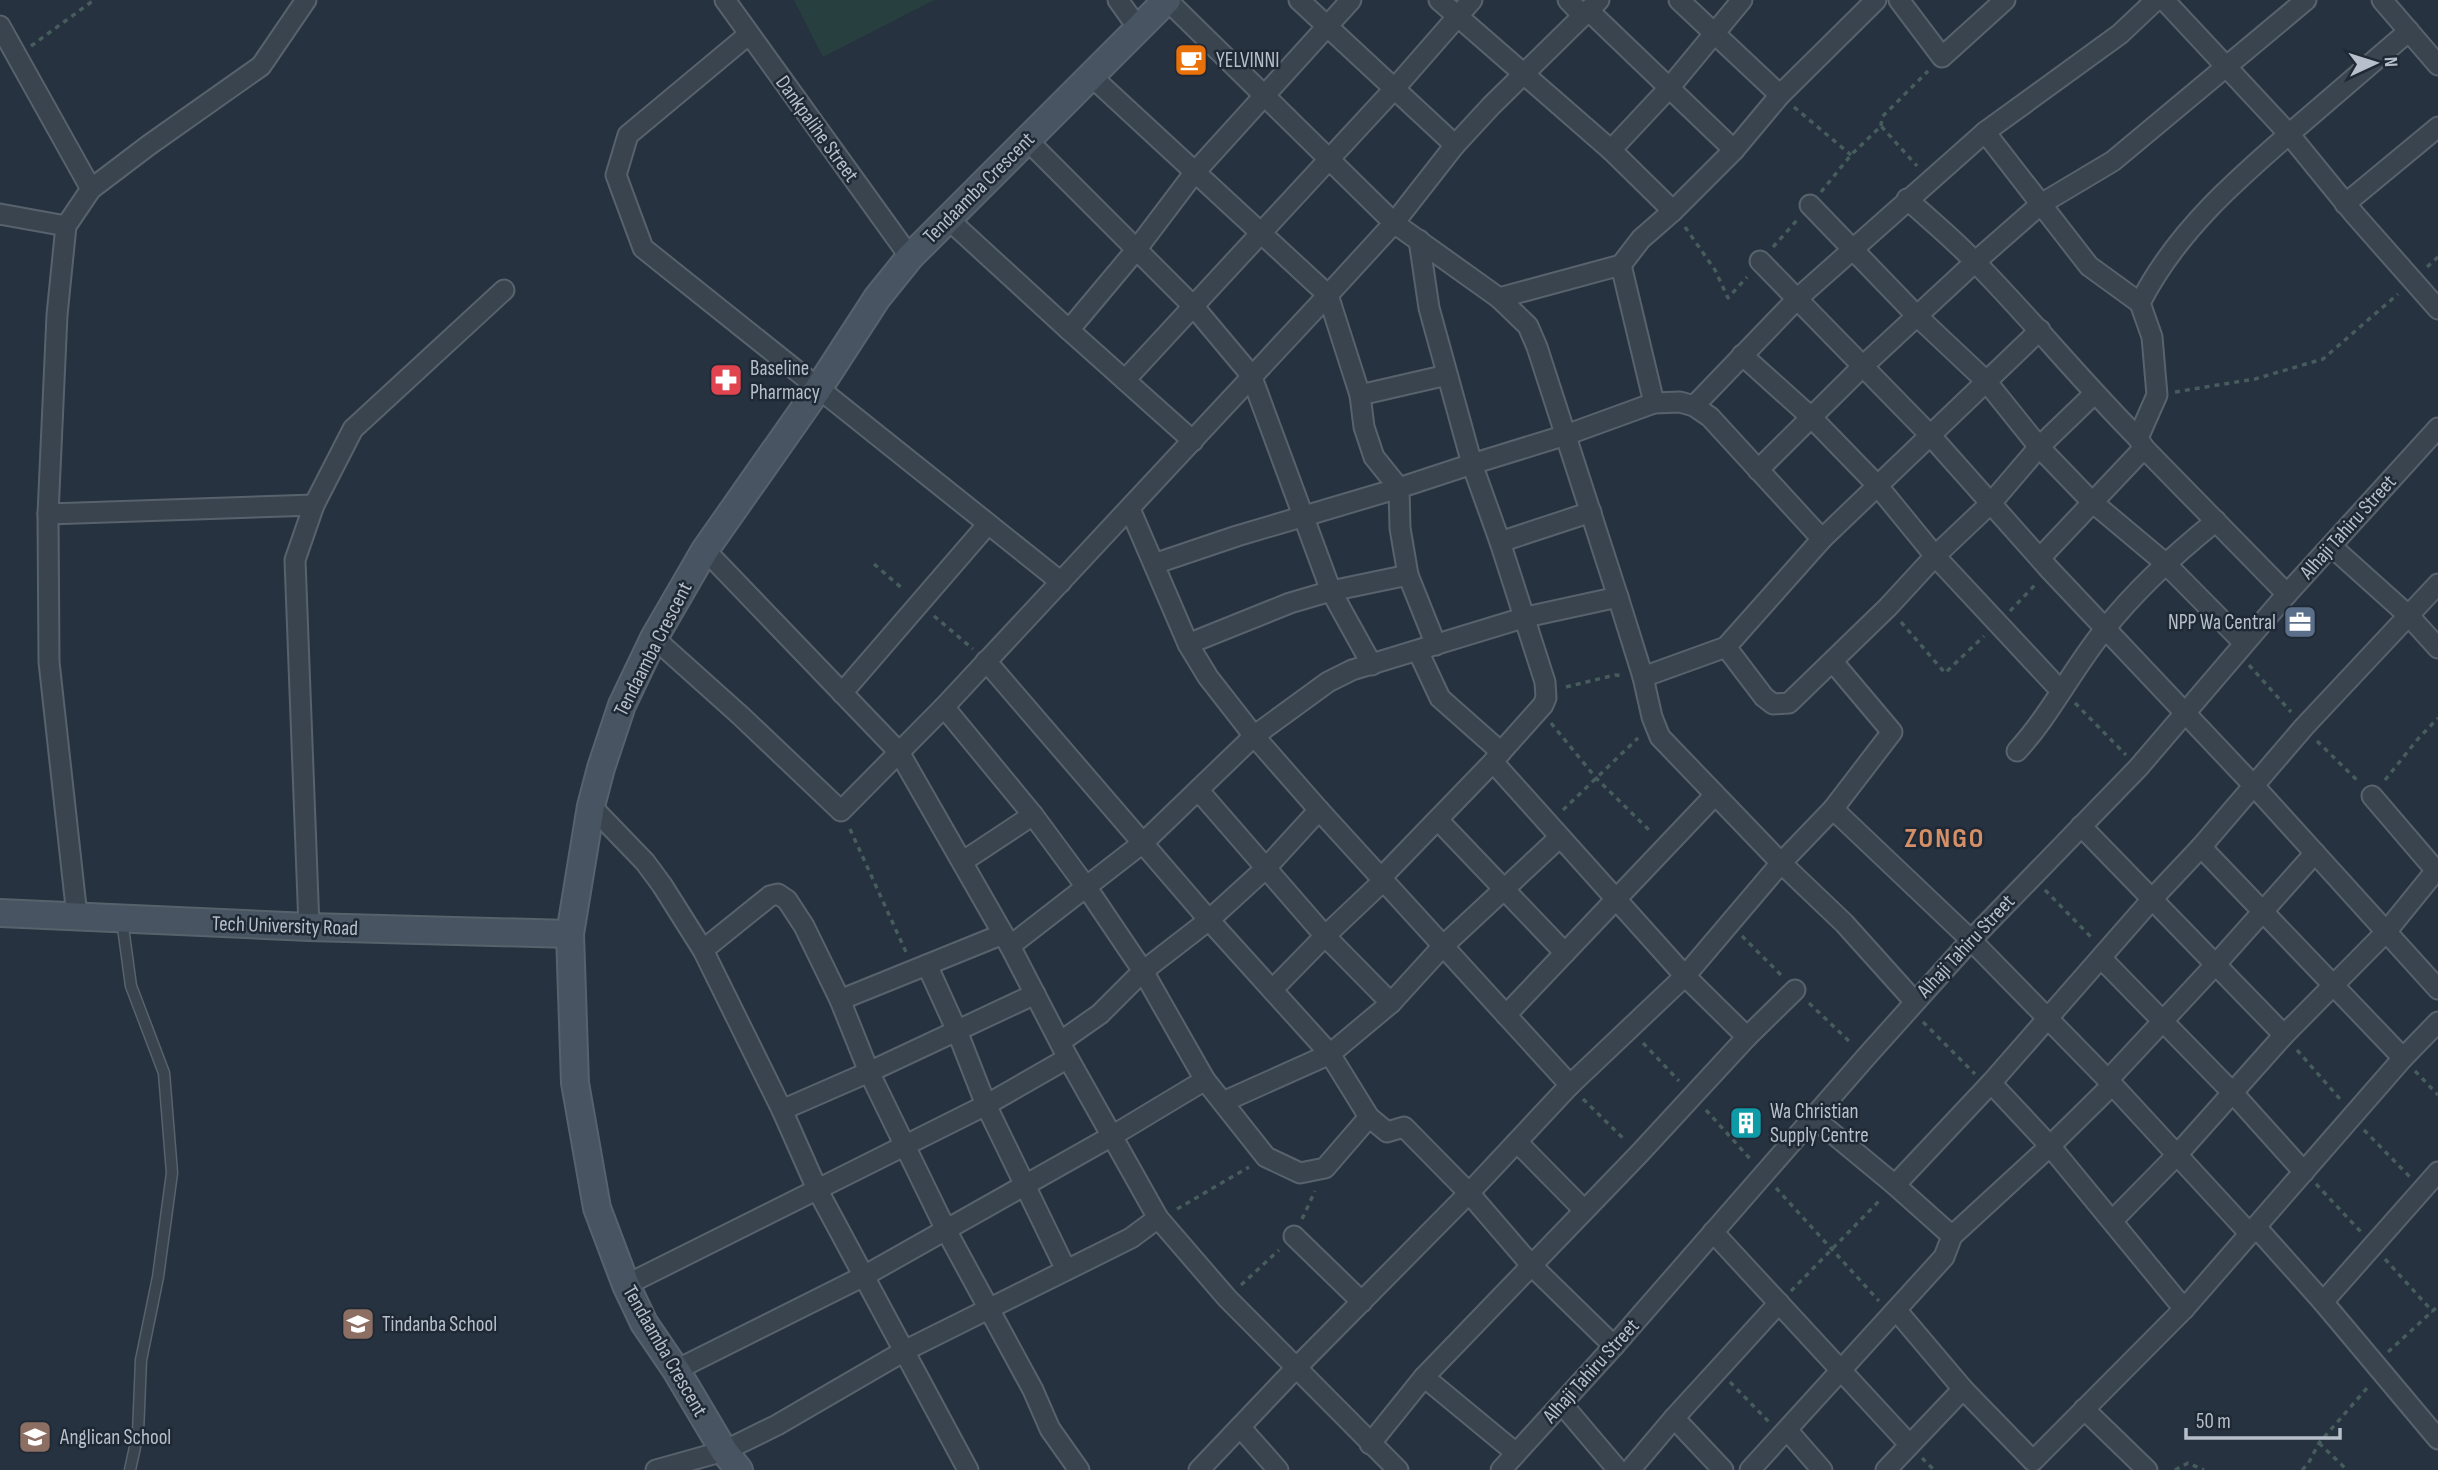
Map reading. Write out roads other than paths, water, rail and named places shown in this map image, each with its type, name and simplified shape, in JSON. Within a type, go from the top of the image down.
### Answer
[{"type":"street","points":[[77,916],[48,662],[48,514],[57,315],[66,226],[91,189],[261,66],[306,0]]},
{"type":"street","name":"Dankpalihe Street","points":[[725,0],[910,257]]},
{"type":"street","points":[[1118,0],[1138,28]]},
{"type":"street","points":[[1167,0],[1394,223],[1499,298],[1528,327],[1591,512],[1660,737],[1781,863],[1844,923],[1912,1005]]},
{"type":"street","name":"Tendaamba Crescent","points":[[732,1461],[644,1323],[626,1285],[597,1208],[583,1135],[573,1048],[570,934],[591,806],[622,705],[654,638],[705,550],[818,389],[877,298],[910,257],[1167,0]]},
{"type":"street","points":[[1300,0],[1455,145]]},
{"type":"street","points":[[1069,330],[1136,250],[1195,172],[1351,0]]},
{"type":"street","points":[[1439,0],[1611,150],[1673,211]]},
{"type":"street","points":[[1125,380],[1330,160],[1472,0]]},
{"type":"street","points":[[1568,0],[1590,9],[1734,150]]},
{"type":"street","points":[[1679,0],[1780,95]]},
{"type":"street","points":[[1611,150],[1670,87],[1742,0]]},
{"type":"street","points":[[1499,298],[1621,265],[1641,239],[1734,150],[1780,95],[1877,0]]},
{"type":"street","points":[[1899,0],[1942,57],[2005,0]]},
{"type":"street","points":[[1694,406],[1798,298],[1929,180],[1985,132],[2120,34],[2156,0]]},
{"type":"street","points":[[2164,0],[2289,134],[2345,204],[2438,309]]},
{"type":"street","points":[[1758,470],[1863,366],[2041,204],[2113,161],[2306,0]]},
{"type":"street","points":[[2382,0],[2438,65]]},
{"type":"street","points":[[654,638],[841,811],[944,707],[1328,295],[1394,223],[1455,145],[1590,9]]},
{"type":"street","points":[[0,26],[91,189]]},
{"type":"street","points":[[2140,303],[2172,248],[2232,184],[2409,31]]},
{"type":"street","points":[[748,35],[628,135],[616,175],[643,248],[1061,582]]},
{"type":"street","points":[[1090,75],[1328,295],[1360,395],[1364,426],[1374,457],[1399,488],[1399,528],[1408,575],[1440,698],[1497,757],[1555,830],[1685,976],[1747,1037]]},
{"type":"street","points":[[2345,204],[2438,127]]},
{"type":"street","points":[[1985,132],[2089,265],[2140,303],[2151,337],[2157,395],[2141,443],[2091,501],[2045,564]]},
{"type":"street","points":[[1028,141],[1194,307],[1251,375],[1331,591],[1372,665]]},
{"type":"street","points":[[1907,200],[1975,262],[2040,330],[2094,394],[2287,594]]},
{"type":"street","points":[[1810,205],[1917,316],[1986,381],[2039,447],[2091,501],[2165,563],[2244,643]]},
{"type":"street","points":[[0,214],[66,226]]},
{"type":"street","points":[[948,219],[1193,440]]},
{"type":"street","points":[[1273,989],[1438,820],[1497,757],[1544,700],[1526,617],[1472,464],[1429,308],[1419,240]]},
{"type":"street","points":[[1760,261],[1993,502],[2045,564],[2255,787],[2438,989]]},
{"type":"street","points":[[1621,265],[1654,403]]},
{"type":"street","points":[[309,927],[295,560],[314,505],[353,429],[504,290]]},
{"type":"street","points":[[1643,677],[1726,647],[1822,539],[2040,330]]},
{"type":"street","points":[[1742,355],[1812,418],[1877,485],[1935,556],[2060,690]]},
{"type":"street","points":[[1360,395],[1447,374]]},
{"type":"street","points":[[1726,647],[1764,697],[1773,704],[1789,703],[1888,607],[1935,556],[1993,502],[2039,447],[2094,394]]},
{"type":"street","points":[[1154,564],[1566,435],[1654,403],[1679,402],[1694,406],[1710,417],[1822,539]]},
{"type":"street","name":"Alhaji Tahiru Street","points":[[1501,1470],[1614,1346],[1912,1005],[2031,876],[2138,768],[2287,594],[2438,428]]},
{"type":"street","points":[[48,514],[314,505]]},
{"type":"street","points":[[1130,509],[1188,644],[1208,677],[1254,736],[1381,880],[1570,1085]]},
{"type":"street","points":[[1500,542],[1591,512]]},
{"type":"street","points":[[2017,751],[2039,727],[2060,690],[2105,629],[2165,563],[2216,522]]},
{"type":"street","points":[[842,693],[988,524]]},
{"type":"street","points":[[2331,546],[2409,616],[2438,648]]},
{"type":"street","points":[[705,550],[899,752],[1006,940],[1158,1219],[1227,1298],[1398,1470]]},
{"type":"street","points":[[1188,644],[1290,603],[1331,591],[1408,575]]},
{"type":"street","points":[[1895,1185],[1989,1085],[2153,898],[2255,787],[2304,727],[2438,584]]},
{"type":"street","points":[[840,1000],[921,968],[1006,940],[1087,888],[1144,842],[1254,736],[1328,682],[1352,670],[1526,617],[1618,597]]},
{"type":"street","points":[[986,661],[1209,920],[1330,1054],[1369,1117],[1387,1132],[1404,1127],[1469,1193],[1531,1265],[1614,1346]]},
{"type":"street","points":[[1199,1470],[1469,1193],[1570,1085],[1685,976],[1781,863],[1833,809],[1892,733],[1833,662]]},
{"type":"street","points":[[944,707],[1087,888],[1143,971],[1205,1080],[1266,1157],[1300,1173],[1325,1168],[1369,1117]]},
{"type":"street","points":[[1199,791],[1325,936],[1391,1003]]},
{"type":"street","points":[[1506,1014],[1715,795]]},
{"type":"street","points":[[2113,1220],[2176,1156],[2284,1035],[2386,932],[2437,871],[2372,796]]},
{"type":"street","points":[[591,806],[645,862],[703,950],[782,1110],[817,1189],[968,1470]]},
{"type":"street","points":[[1833,809],[1971,940],[2110,1083],[2176,1156],[2323,1302],[2438,1439]]},
{"type":"street","points":[[626,1285],[986,1105],[1064,1050],[1143,971],[1209,920],[1266,868],[1319,810]]},
{"type":"street","points":[[962,862],[1032,815]]},
{"type":"street","points":[[1438,820],[1565,953]]},
{"type":"street","points":[[2081,826],[2284,1035]]},
{"type":"street","points":[[1223,1101],[1330,1054],[1391,1003],[1443,946],[1504,887],[1555,830]]},
{"type":"street","points":[[2201,847],[2403,1058]]},
{"type":"street","points":[[1750,1470],[1944,1258],[1952,1236],[2050,1146],[2110,1083],[2162,1021],[2315,853]]},
{"type":"street","points":[[703,950],[770,896],[778,894],[787,900],[804,926],[840,1000],[869,1072],[946,1230],[1033,1391],[1050,1429],[1079,1470]]},
{"type":"street","name":"Tech University Road","points":[[0,913],[309,927],[570,934]]},
{"type":"street","points":[[2103,955],[2304,1172]]},
{"type":"street","points":[[921,968],[957,1031],[986,1105],[1066,1270]]},
{"type":"street","points":[[1370,1444],[1424,1377],[1639,1154],[1747,1037],[1795,990]]},
{"type":"street","points":[[782,1110],[1035,994]]},
{"type":"street","points":[[1897,1311],[1963,1389],[2033,1461],[2184,1309],[2403,1058],[2438,1022]]},
{"type":"street","points":[[676,1370],[864,1276],[1112,1136],[1205,1080]]},
{"type":"street","points":[[1989,1085],[2050,1146],[2184,1309]]},
{"type":"street","points":[[1814,1118],[1952,1236]]},
{"type":"street","points":[[1517,1142],[1584,1210]]},
{"type":"street","points":[[2323,1302],[2438,1172]]},
{"type":"street","points":[[656,1470],[732,1461],[778,1425],[905,1350],[1131,1238],[1158,1219]]},
{"type":"street","points":[[1713,1232],[1909,1444]]},
{"type":"street","points":[[1294,1236],[1362,1302]]},
{"type":"street","points":[[1630,1470],[1779,1303]]},
{"type":"street","points":[[1424,1377],[1516,1453]]},
{"type":"street","points":[[1886,1470],[1963,1389]]},
{"type":"street","points":[[1562,1404],[1618,1470]]},
{"type":"street","points":[[2084,1409],[2147,1470]]},
{"type":"street","points":[[1674,1418],[1723,1470]]},
{"type":"street","points":[[1240,1427],[1278,1470]]},
{"type":"street","points":[[1785,1433],[1822,1470]]},
{"type":"lane","points":[[122,919],[131,986],[164,1073],[172,1173],[158,1277],[141,1360],[138,1433],[130,1470]]},
{"type":"place","name":"YELVINNI","points":[[1191,60]]},
{"type":"place","name":"Baseline Pharmacy","points":[[726,380]]},
{"type":"place","name":"NPP Wa Central","points":[[2300,622]]},
{"type":"place","name":"Wa Christian Supply Centre","points":[[1746,1123]]},
{"type":"place","name":"Tindanba School","points":[[358,1324]]},
{"type":"place","name":"Anglican School","points":[[35,1437]]},
{"type":"district","name":"ZONGO","points":[[1945,838]]}]
